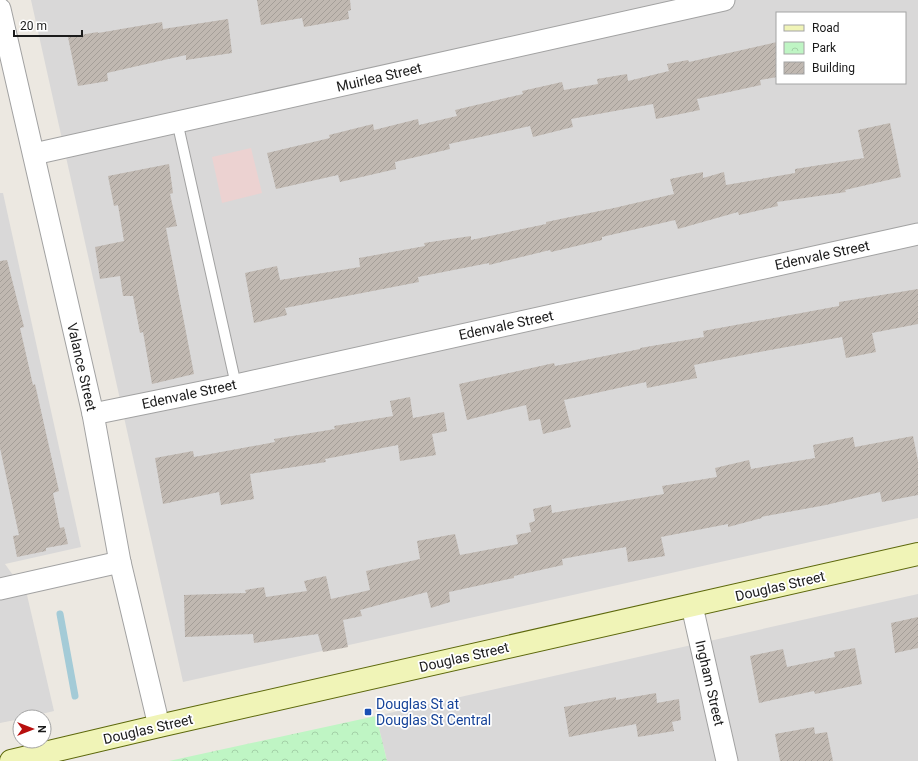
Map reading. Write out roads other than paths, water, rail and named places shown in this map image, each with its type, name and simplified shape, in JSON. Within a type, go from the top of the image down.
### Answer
[{"type":"main road","name":"Douglas Street","points":[[11,761],[918,554]]},
{"type":"street","name":"Muirlea Street","points":[[34,154],[724,0]]},
{"type":"street","name":"Valance Street","points":[[0,9],[93,414],[120,562],[159,726]]},
{"type":"street","name":"Edenvale Street","points":[[93,414],[236,385],[918,234]]},
{"type":"street","points":[[0,589],[120,562]]},
{"type":"street","name":"Ingham Street","points":[[692,606],[727,761]]},
{"type":"lane","points":[[177,121],[236,385]]},
{"type":"waterway","points":[[60,614],[75,696]]},
{"type":"place","name":"Douglas St at Douglas St Central","points":[[368,712]]}]
